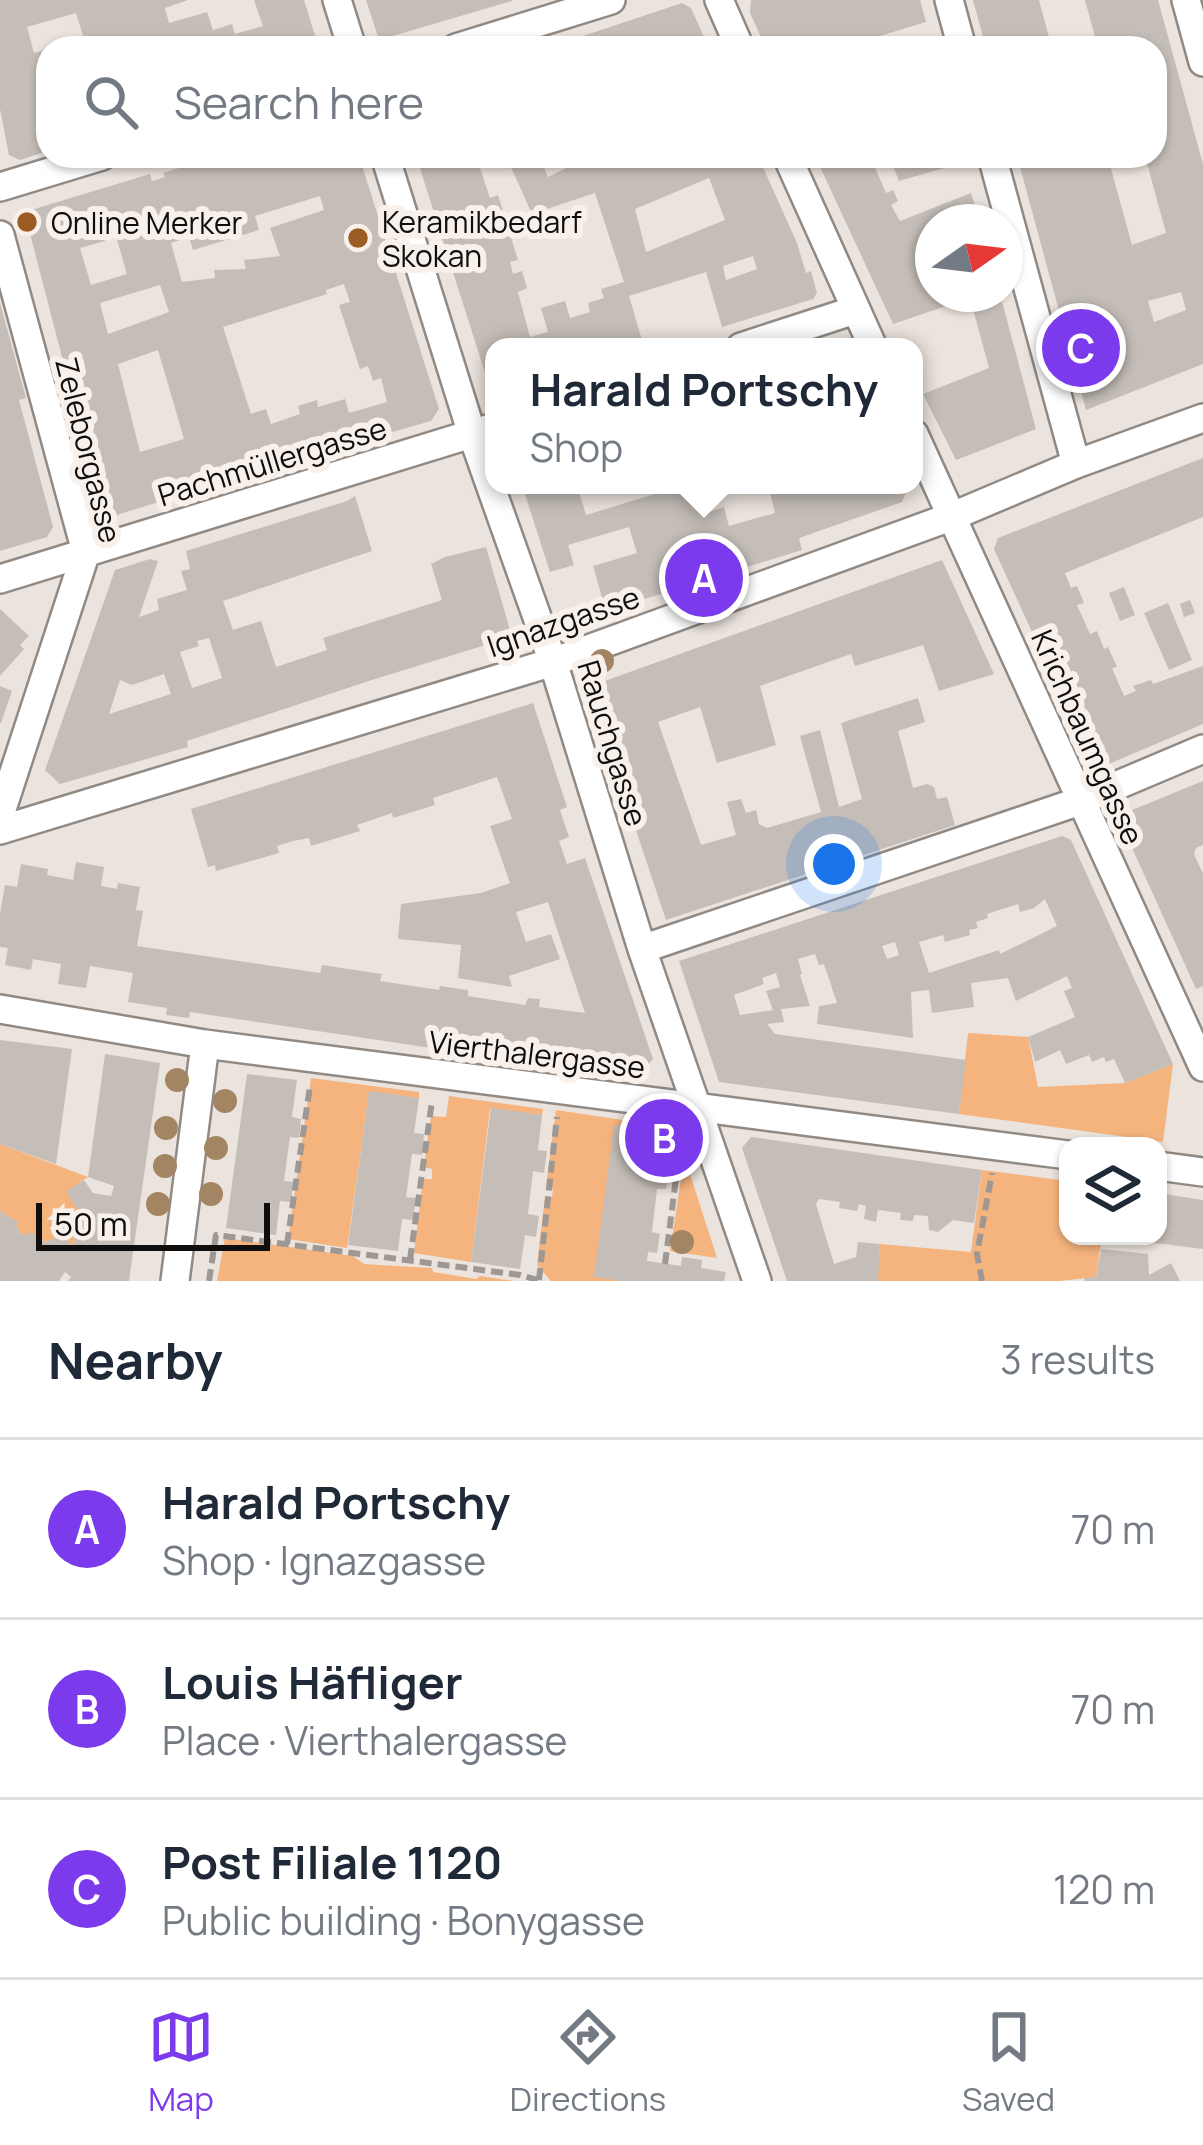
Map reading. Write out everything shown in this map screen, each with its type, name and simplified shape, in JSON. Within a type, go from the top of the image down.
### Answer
[{"type":"street","points":[[337,0],[348,36]]},
{"type":"street","points":[[495,36],[611,0]]},
{"type":"street","points":[[719,0],[735,36]]},
{"type":"street","points":[[949,0],[959,36]]},
{"type":"street","points":[[1186,0],[1203,62]]},
{"type":"street","points":[[0,187],[63,168]]},
{"type":"street","name":"Rauchgasse","points":[[389,168],[483,430]]},
{"type":"street","points":[[793,168],[869,338]]},
{"type":"street","points":[[995,168],[1076,464]]},
{"type":"street","name":"Zeleborgasse","points":[[0,235],[86,552],[0,815]]},
{"type":"street","points":[[769,338],[855,310]]},
{"type":"street","name":"Ignazgasse","points":[[0,830],[553,662],[953,516],[1203,418]]},
{"type":"street","name":"Pachmüllergasse","points":[[0,579],[483,430]]},
{"type":"street","name":"Krichbaumgasse","points":[[923,453],[1080,801],[1193,1018],[1203,1066]]},
{"type":"street","name":"Rauchgasse","points":[[502,494],[642,949],[757,1281]]},
{"type":"street","points":[[642,949],[1080,801],[1203,749]]},
{"type":"street","name":"Vierthalergasse","points":[[0,1009],[205,1044],[1059,1153]]},
{"type":"street","points":[[175,1281],[205,1044]]},
{"type":"street","points":[[1167,1167],[1203,1172]]},
{"type":"path","points":[[287,1244],[314,1058]]},
{"type":"path","points":[[410,1260],[436,1074]]},
{"type":"path","points":[[209,1281],[216,1234],[540,1281],[560,1090]]},
{"type":"path","points":[[665,1264],[683,1127],[699,1107]]},
{"type":"path","points":[[982,1281],[977,1254],[997,1145]]},
{"type":"shaded area","points":[[968,1033],[1028,1037],[1038,1087],[1125,1083],[1173,1064],[1164,1137],[1127,1137],[959,1114]]},
{"type":"shaded area","points":[[311,1078],[419,1092],[419,1098],[369,1092],[347,1248],[288,1239]]},
{"type":"shaded area","points":[[449,1096],[543,1109],[542,1115],[490,1109],[471,1262],[414,1253],[423,1179],[432,1179],[432,1169],[424,1167],[431,1116],[446,1117]]},
{"type":"shaded area","points":[[556,1110],[663,1126],[665,1133],[622,1281],[551,1281],[537,1265],[545,1196],[552,1197],[553,1189],[546,1186]]},
{"type":"shaded area","points":[[0,1144],[88,1177],[67,1191],[79,1212],[73,1249],[65,1240],[45,1242],[30,1232],[20,1233],[18,1223],[0,1211]]},
{"type":"shaded area","points":[[683,1166],[689,1171],[717,1258],[670,1251]]},
{"type":"shaded area","points":[[982,1170],[1059,1180],[1059,1245],[1101,1245],[1096,1277],[877,1281],[880,1244],[971,1252]]},
{"type":"shaded area","points":[[225,1238],[353,1256],[364,1264],[432,1268],[433,1272],[476,1279],[514,1281],[217,1281]]},
{"type":"building","points":[[0,0],[188,0],[165,8],[169,23],[207,12],[213,30],[232,24],[235,34],[263,26],[254,0],[304,0],[315,36],[83,36],[76,13],[27,27],[36,52],[36,155],[20,160],[9,155],[0,109]]},
{"type":"building","points":[[366,0],[512,0],[393,36],[378,36]]},
{"type":"building","points":[[751,0],[920,0],[926,22],[880,36],[761,36],[750,13]]},
{"type":"building","points":[[973,0],[1039,0],[1049,36],[983,36]]},
{"type":"building","points":[[1085,0],[1158,0],[1203,164],[1203,364],[1086,410],[1020,168],[1111,168],[1132,245],[1166,233],[1148,168],[1167,168],[1167,36],[1095,36]],"holes":[[[1181,292],[1186,310],[1154,322],[1148,301]]]},
{"type":"building","points":[[682,3],[691,8],[704,36],[583,36]]},
{"type":"building","points":[[179,168],[363,168],[439,409],[431,421],[104,519],[27,222],[31,210],[150,174],[152,181],[165,177],[163,173]],"holes":[[[320,196],[324,210],[270,228],[280,256],[244,260],[246,269],[214,270],[215,278],[182,282],[171,243],[189,237],[193,250],[259,230],[255,216]],[[115,233],[127,274],[91,285],[80,248]],[[344,284],[350,302],[339,305],[360,369],[368,366],[373,381],[381,378],[387,402],[349,413],[345,399],[318,407],[317,400],[298,406],[300,414],[271,424],[266,409],[251,414],[223,327],[327,294],[326,290]],[[160,285],[169,312],[108,334],[100,303]],[[158,350],[184,439],[140,452],[118,364]]]},
{"type":"building","points":[[420,168],[480,168],[490,198],[498,195],[518,260],[510,262],[513,274],[522,271],[527,288],[518,292],[530,337],[548,332],[541,308],[565,301],[570,318],[590,312],[588,303],[604,298],[601,289],[624,282],[595,193],[532,214],[511,168],[544,168],[548,177],[566,168],[763,168],[817,293],[813,299],[722,327],[706,272],[629,296],[641,338],[485,338],[485,373]],"holes":[[[709,178],[725,220],[646,252],[635,209]],[[753,256],[757,269],[726,280],[723,266]]]},
{"type":"building","points":[[821,168],[875,168],[886,193],[893,190],[898,201],[891,205],[900,221],[915,215],[915,312],[929,312],[893,324]]},
{"type":"building","points":[[894,168],[944,168],[899,181]]},
{"type":"building","points":[[971,193],[974,204],[943,204]]},
{"type":"building","points":[[0,303],[26,398],[19,400],[53,527],[47,537],[0,551]]},
{"type":"building","points":[[974,312],[1005,312],[1036,429],[956,460],[923,394],[989,368]]},
{"type":"building","points":[[1203,458],[1203,517],[1065,573],[1084,603],[1077,605],[1090,634],[1097,631],[1104,649],[1108,647],[1124,696],[1136,691],[1133,686],[1203,666],[1203,724],[1104,766],[1091,761],[994,549],[998,538]]},
{"type":"building","points":[[525,494],[580,494],[586,515],[655,494],[703,494],[709,512],[724,507],[729,526],[775,513],[770,494],[905,494],[902,502],[799,538],[802,550],[606,611],[593,566],[637,553],[629,527],[568,545],[574,565],[550,572]]},
{"type":"building","points":[[355,496],[372,551],[223,601],[233,630],[261,621],[276,667],[327,650],[323,638],[442,600],[431,564],[486,547],[512,637],[187,741],[188,747],[60,784],[45,770],[115,570],[158,561],[139,617],[159,610],[157,599],[187,590],[181,571],[190,569],[186,551]],"holes":[[[209,638],[222,678],[192,688],[180,652]],[[164,674],[171,694],[109,714],[120,680],[132,685]]]},
{"type":"building","points":[[942,560],[994,674],[939,691],[923,645],[855,666],[851,654],[760,686],[776,745],[717,763],[700,707],[658,722],[701,845],[736,835],[727,802],[741,799],[746,813],[756,810],[759,824],[767,828],[821,812],[800,736],[820,730],[839,807],[862,799],[841,723],[918,698],[925,722],[898,731],[913,788],[927,784],[934,787],[937,799],[947,797],[955,825],[666,920],[588,687]]},
{"type":"building","points":[[1124,587],[1135,615],[1120,621],[1109,593]]},
{"type":"building","points":[[1190,600],[1195,613],[1184,617],[1180,604]]},
{"type":"building","points":[[1168,603],[1192,660],[1169,670],[1144,613]]},
{"type":"building","points":[[0,609],[29,636],[0,676]]},
{"type":"building","points":[[0,686],[12,691],[1,723],[0,723]]},
{"type":"building","points":[[533,703],[567,807],[560,810],[569,837],[559,841],[567,864],[585,858],[653,1059],[639,1075],[190,1012],[189,1018],[166,1015],[167,1008],[128,1002],[133,973],[90,966],[86,988],[58,984],[61,964],[33,959],[31,970],[5,965],[8,948],[0,947],[0,914],[5,885],[17,887],[21,864],[73,880],[76,862],[104,867],[101,886],[140,887],[136,910],[143,911],[137,946],[320,973],[322,965],[382,974],[380,981],[468,990],[468,996],[525,1005],[528,998],[540,999],[539,1007],[585,1013],[548,902],[516,912],[526,942],[551,934],[560,959],[509,976],[512,987],[458,978],[461,945],[398,939],[401,904],[481,893],[510,883],[490,826],[512,819],[497,777],[433,798],[435,805],[357,825],[360,831],[311,846],[309,838],[293,841],[277,846],[279,853],[216,871],[215,865],[208,867],[191,809]]},
{"type":"building","points":[[1203,781],[1203,845],[1194,854],[1203,874],[1203,986],[1196,989],[1119,819]]},
{"type":"building","points":[[1062,836],[1071,840],[1173,1064],[1125,1083],[1114,1059],[1092,1062],[1089,1055],[1066,1064],[1060,1050],[1035,1062],[1028,1037],[1075,1017],[1064,991],[1072,988],[1067,976],[1016,1001],[1008,978],[971,983],[974,1007],[932,1013],[929,990],[911,992],[913,1038],[817,1024],[819,1006],[837,1003],[824,964],[819,965],[815,954],[798,959],[810,1006],[781,1009],[784,1022],[767,1024],[775,1034],[966,1060],[959,1114],[719,1082],[679,961]],"holes":[[[1045,899],[1057,926],[1000,954],[999,950],[929,973],[919,942],[943,935],[945,942],[970,935],[969,930],[978,928],[976,922],[988,918],[987,914],[1018,904],[1020,912]],[[895,942],[899,955],[887,959],[882,946]],[[776,973],[780,987],[766,991],[773,1010],[740,1015],[734,995],[764,984],[762,978]]]},
{"type":"building","points":[[0,1040],[72,1049],[56,1164],[0,1144]]},
{"type":"building","points":[[105,1054],[160,1063],[129,1281],[68,1281],[71,1277],[65,1272],[59,1281],[0,1281],[0,1211],[19,1223],[20,1233],[26,1236],[30,1231],[45,1242],[64,1239],[73,1249],[79,1212],[66,1191],[84,1180],[93,1193],[111,1196],[114,1186],[88,1177]]},
{"type":"building","points":[[247,1074],[297,1080],[292,1117],[301,1119],[299,1138],[290,1137],[284,1181],[293,1182],[291,1202],[280,1201],[276,1235],[226,1228]]},
{"type":"building","points":[[369,1091],[419,1098],[414,1133],[424,1134],[422,1155],[412,1154],[406,1197],[416,1198],[413,1220],[402,1219],[398,1251],[348,1245]]},
{"type":"building","points":[[491,1108],[542,1115],[538,1150],[547,1151],[544,1173],[533,1171],[528,1214],[539,1216],[536,1237],[525,1235],[520,1269],[471,1262]]},
{"type":"building","points":[[614,1125],[665,1133],[660,1167],[669,1169],[666,1189],[657,1189],[652,1232],[660,1234],[657,1253],[648,1252],[647,1261],[681,1266],[682,1257],[702,1260],[701,1268],[726,1272],[724,1281],[594,1277]]},
{"type":"building","points":[[751,1137],[982,1170],[974,1223],[953,1220],[938,1232],[929,1230],[928,1216],[900,1220],[901,1213],[878,1210],[876,1222],[864,1219],[866,1206],[859,1204],[857,1211],[819,1199],[816,1204],[834,1264],[856,1257],[858,1242],[880,1244],[878,1281],[787,1281],[742,1148]]},
{"type":"building","points":[[1167,1194],[1203,1200],[1203,1249],[1167,1245]]},
{"type":"building","points":[[1101,1249],[1148,1254],[1149,1275],[1171,1263],[1180,1281],[1085,1281],[1096,1277]]},
{"type":"place","name":"Online Merker","points":[[27,222]]},
{"type":"place","name":"Keramikbedarf Skokan","points":[[358,238]]},
{"type":"place","name":"Post Filiale 1120","points":[[1081,348]]},
{"type":"place","name":"Harald Portschy","points":[[704,578]]},
{"type":"place","name":"Louis Häfliger","points":[[664,1138]]}]
